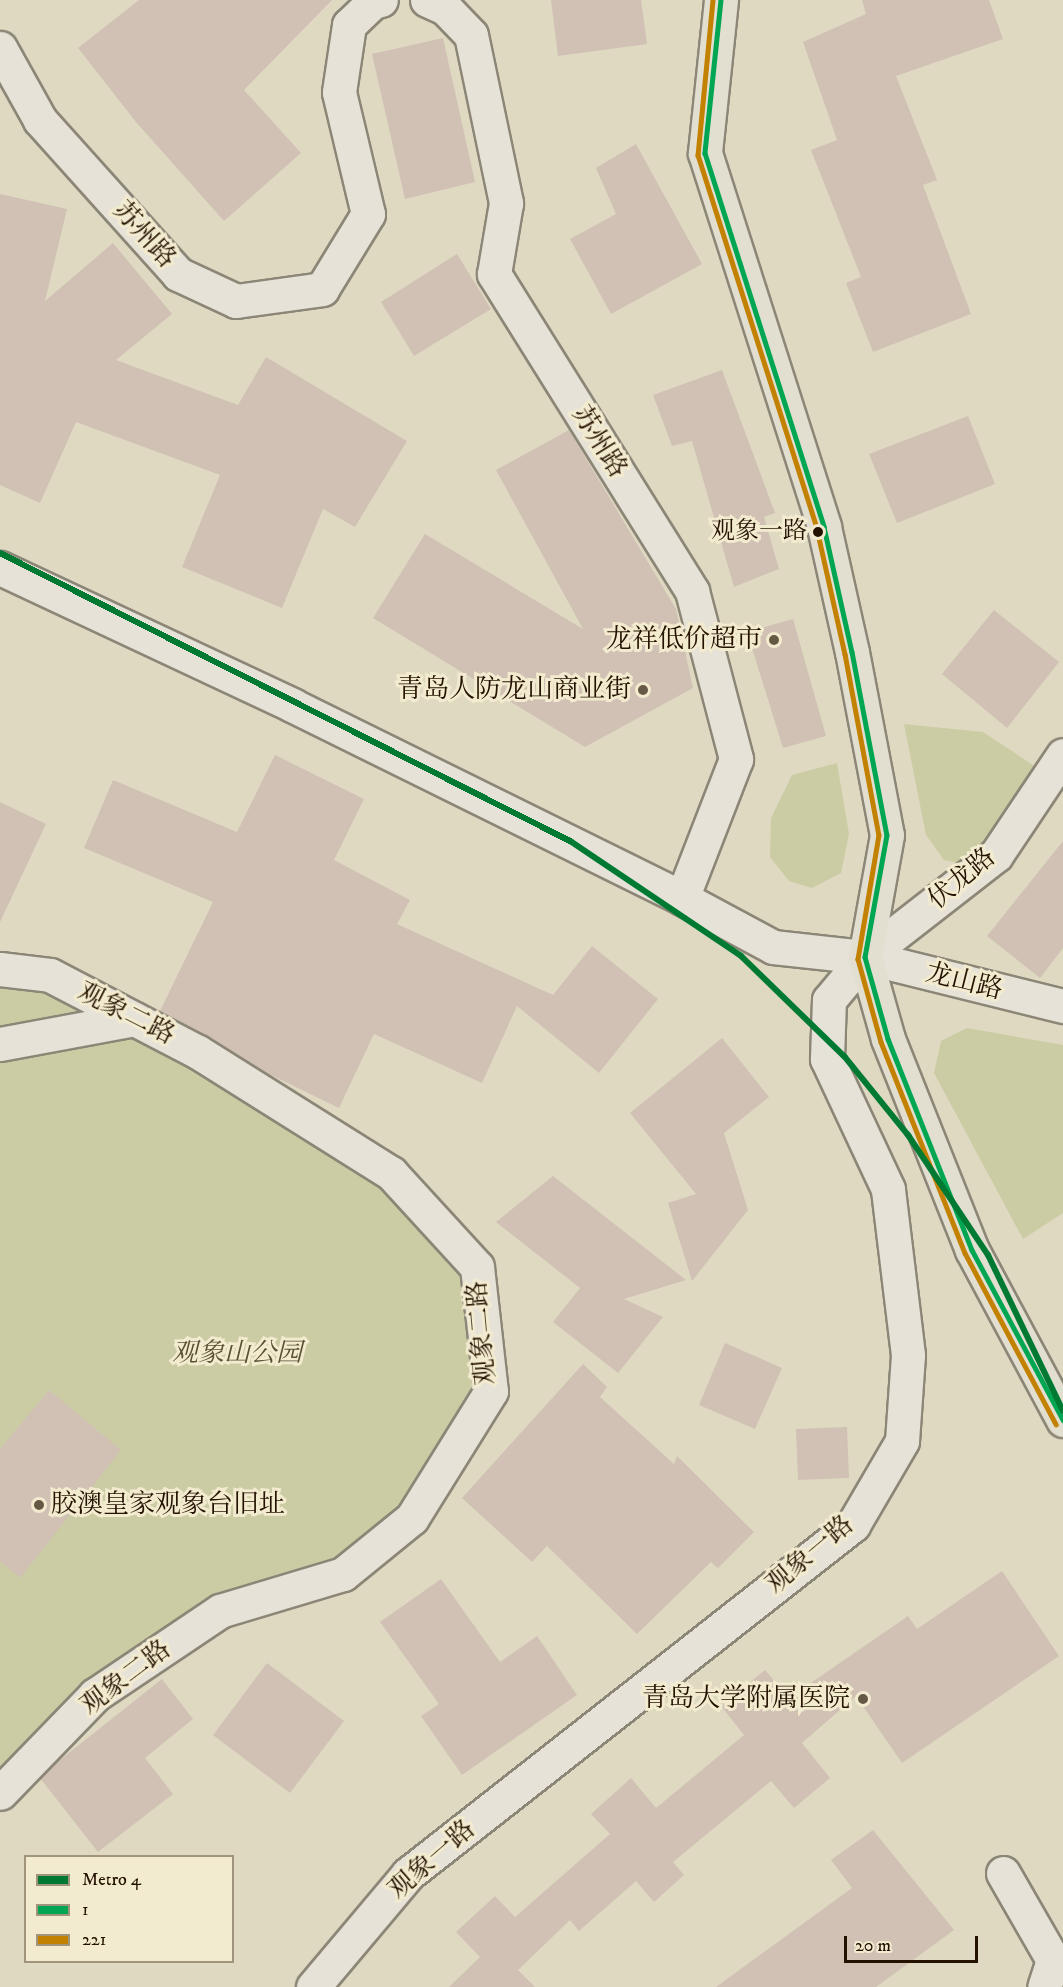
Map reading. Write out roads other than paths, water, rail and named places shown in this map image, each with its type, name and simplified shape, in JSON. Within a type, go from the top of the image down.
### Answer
[{"type":"main road","points":[[721,0],[705,153],[824,527],[852,652],[887,835],[865,957],[888,1039],[972,1250],[1063,1420]]},
{"type":"street","name":"苏州路","points":[[0,48],[40,120],[178,274],[236,301],[322,289],[368,214],[339,92],[349,25],[373,2],[381,0]]},
{"type":"street","name":"苏州路","points":[[427,0],[445,8],[471,35],[506,203],[494,274],[692,591],[736,759],[682,898]]},
{"type":"street","name":"龙山路","points":[[0,568],[292,705],[682,898],[773,947],[865,957],[1063,1006]]},
{"type":"street","name":"伏龙路","points":[[865,957],[996,855],[1063,755]]},
{"type":"street","name":"观象一路","points":[[313,1987],[408,1874],[853,1525],[902,1441],[908,1355],[888,1189],[827,1059],[829,1000],[865,957]]},
{"type":"street","name":"观象二路","points":[[0,969],[50,975],[135,1019],[198,1052],[392,1173],[477,1267],[491,1391],[412,1518],[343,1574],[220,1611],[95,1695],[0,1793]]},
{"type":"street","points":[[0,1044],[135,1019]]},
{"type":"street","points":[[1003,1872],[1053,1960],[1044,1987]]},
{"type":"metro line","name":"4","points":[[0,553],[570,841],[741,956],[844,1056],[908,1135],[988,1255],[1063,1411]]},
{"type":"place","name":"观象一路","points":[[818,532]]},
{"type":"place","name":"龙祥低价超市","points":[[774,640]]},
{"type":"place","name":"青岛人防龙山商业街","points":[[643,690]]},
{"type":"place","name":"胶澳皇家观象台旧址","points":[[39,1505]]},
{"type":"place","name":"青岛大学附属医院","points":[[863,1699]]},
{"type":"park label","name":"观象山公园","points":[[237,1354]]}]
